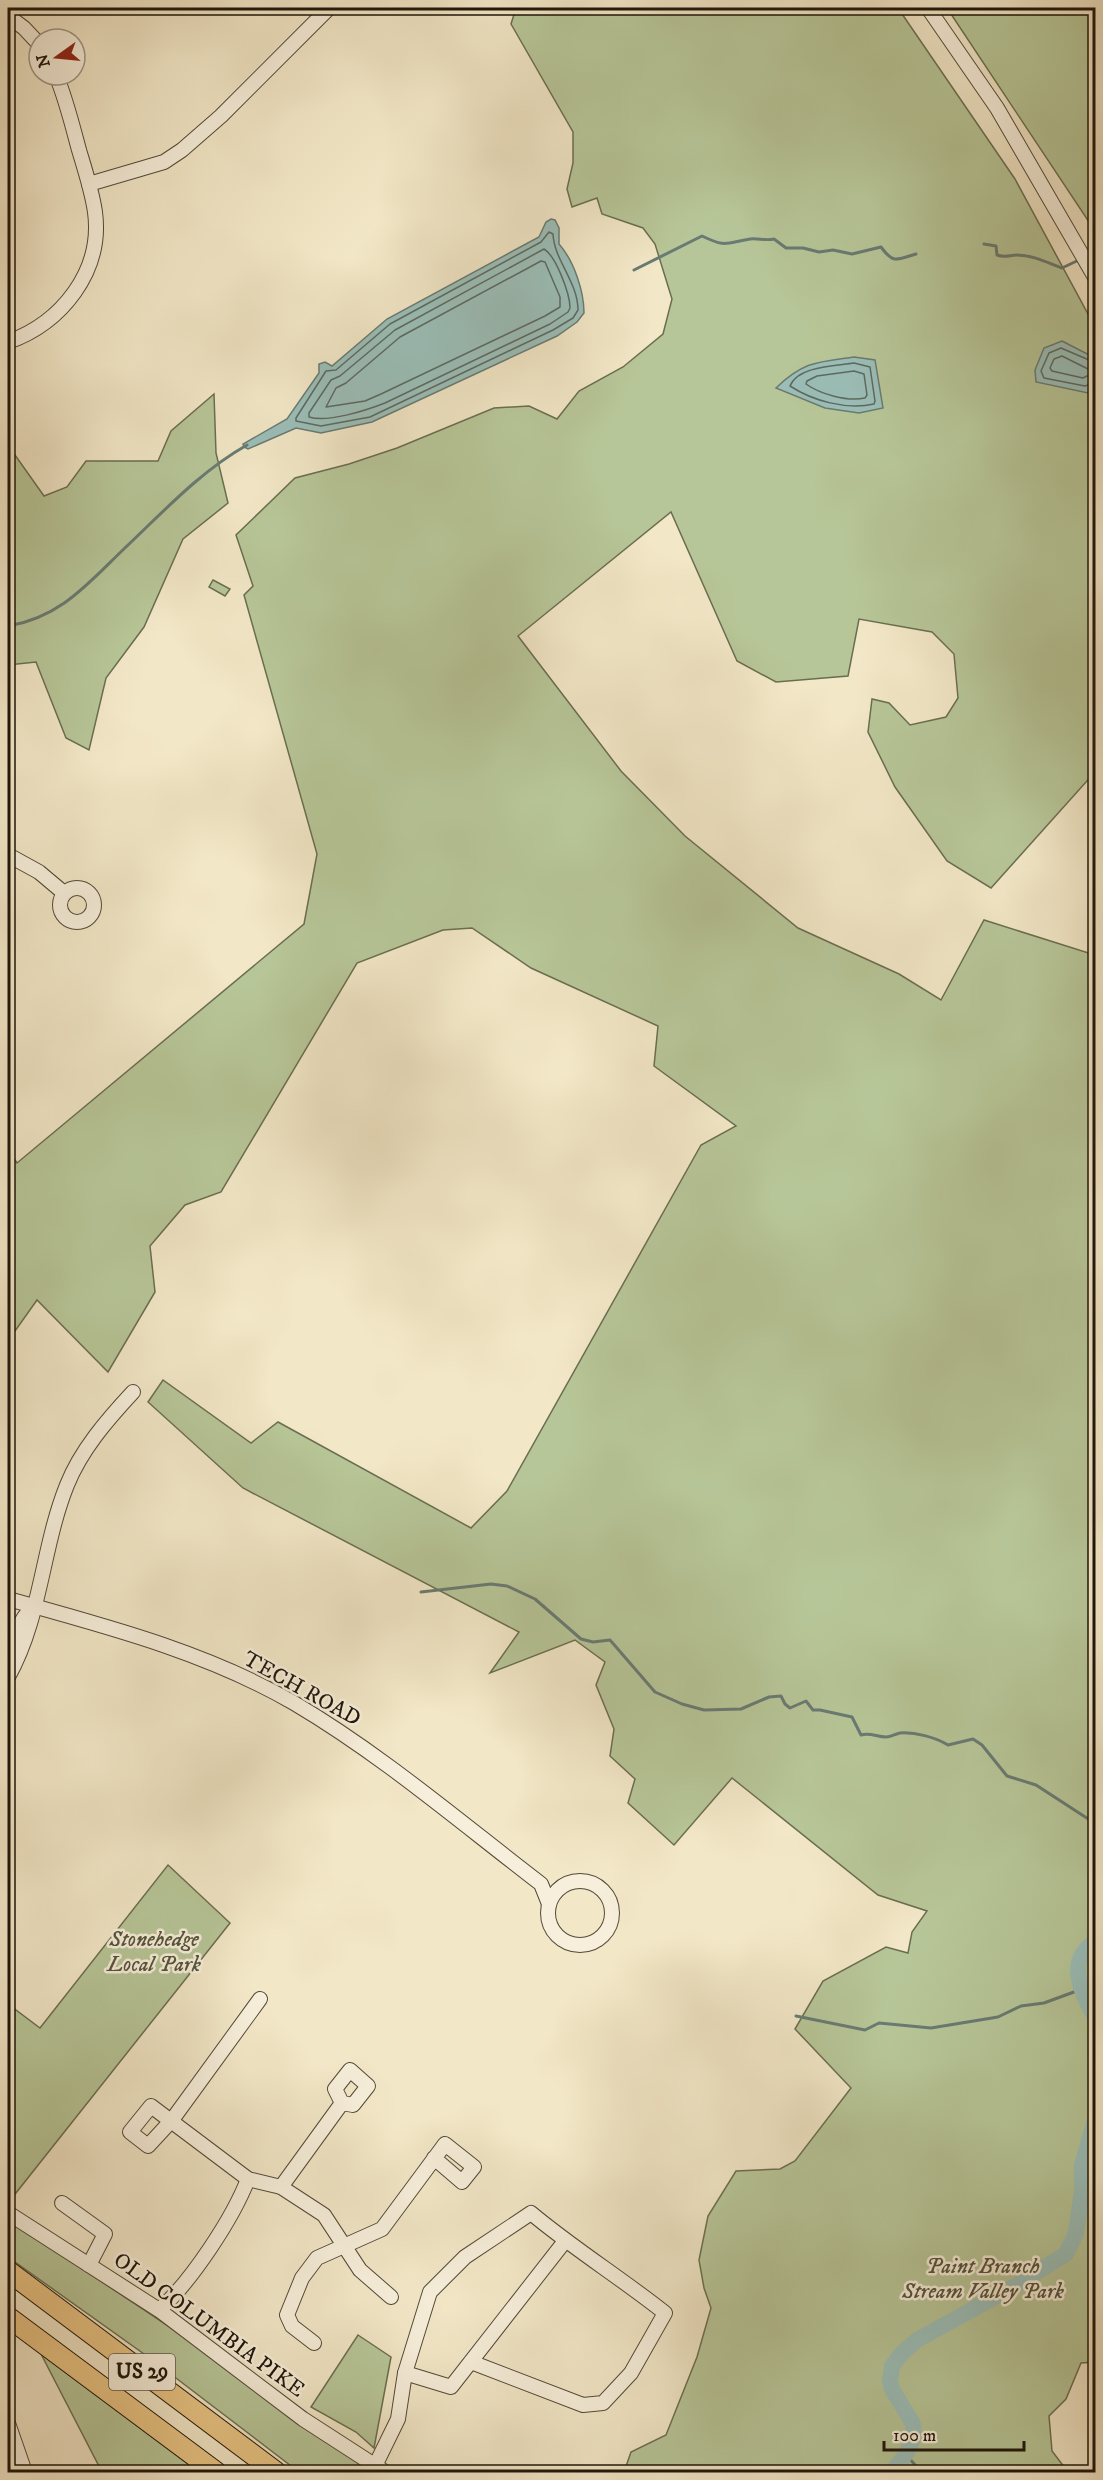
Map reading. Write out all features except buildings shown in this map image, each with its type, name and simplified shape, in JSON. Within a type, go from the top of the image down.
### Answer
[{"type":"highway","name":"US 29","points":[[8,2271],[276,2472]]},
{"type":"highway","name":"US 29","points":[[8,2317],[216,2472]]},
{"type":"street","points":[[89,184],[164,162],[182,150],[221,116],[329,8]]},
{"type":"street","points":[[928,8],[997,108],[1095,279]]},
{"type":"street","points":[[8,16],[27,31]]},
{"type":"street","points":[[8,342],[41,326],[63,309],[79,287],[89,264],[95,241],[95,214],[89,184],[60,87]]},
{"type":"street","points":[[8,855],[39,872],[64,893]]},
{"type":"street","points":[[8,1677],[15,1661],[14,1649],[19,1627],[22,1618],[33,1606],[67,1484],[94,1438],[133,1392]]},
{"type":"street","name":"TECH ROAD","points":[[8,1599],[123,1631],[172,1648],[231,1672],[292,1702],[355,1742],[541,1884]]},
{"type":"street","points":[[549,1904],[541,1884],[564,1884],[582,1880],[602,1888],[609,1897],[613,1909],[612,1920],[605,1934],[591,1944],[577,1946],[559,1938],[551,1927],[548,1914],[553,1895],[564,1884]]},
{"type":"street","points":[[260,1999],[172,2120],[248,2179],[281,2187],[324,2215],[360,2270],[391,2297]]},
{"type":"street","points":[[281,2187],[342,2103]]},
{"type":"street","points":[[314,2343],[292,2326],[286,2315],[302,2278],[317,2258],[382,2229],[434,2158]]},
{"type":"street","points":[[159,2310],[202,2259],[248,2179]]},
{"type":"street","points":[[62,2203],[105,2234],[89,2265]]},
{"type":"street","name":"OLD COLUMBIA PIKE","points":[[8,2213],[159,2310],[303,2419],[380,2469]]},
{"type":"street","points":[[380,2469],[398,2419],[405,2373],[430,2292],[465,2257],[531,2213],[565,2241],[603,2266],[665,2313],[631,2373],[603,2403],[583,2405],[471,2362]]},
{"type":"street","points":[[405,2373],[451,2387],[565,2241]]},
{"type":"street","points":[[8,2423],[26,2472]]},
{"type":"green space","name":"Paint Branch Stream Valley Park","points":[[516,8],[898,8],[1015,179],[1095,327],[1095,772],[991,888],[947,861],[895,787],[868,732],[872,699],[889,703],[910,725],[946,717],[958,698],[954,654],[932,632],[859,619],[848,676],[776,682],[737,661],[671,512],[518,636],[621,771],[685,836],[798,928],[899,974],[941,1000],[984,920],[1095,955],[1096,2362],[1081,2363],[1066,2399],[1049,2416],[1052,2451],[1068,2472],[624,2472],[631,2452],[666,2435],[697,2357],[711,2308],[704,2288],[699,2260],[708,2216],[736,2171],[780,2169],[795,2161],[851,2088],[795,2029],[823,1981],[886,1947],[908,1953],[912,1932],[927,1911],[878,1895],[732,1778],[674,1845],[628,1803],[635,1779],[610,1756],[614,1729],[596,1685],[605,1662],[575,1640],[490,1673],[519,1632],[243,1488],[148,1402],[163,1380],[251,1443],[278,1422],[471,1528],[507,1491],[701,1145],[736,1126],[654,1066],[658,1026],[531,968],[472,928],[443,930],[357,963],[221,1192],[185,1205],[150,1246],[155,1292],[108,1372],[37,1300],[8,1341],[8,1149],[17,1163],[304,924],[317,854],[244,595],[253,586],[236,535],[295,478],[349,464],[397,448],[494,408],[529,406],[557,419],[579,391],[623,367],[663,334],[672,299],[655,244],[643,228],[602,214],[597,198],[572,207],[567,189],[573,163],[573,132],[511,24]]},
{"type":"green space","points":[[947,8],[1095,8],[1095,226],[1089,222]]},
{"type":"green space","points":[[214,394],[216,453],[228,503],[183,539],[144,627],[106,678],[89,750],[66,738],[36,662],[8,665],[8,445],[44,496],[67,487],[86,461],[158,461],[171,431]]},
{"type":"green space","points":[[213,580],[230,589],[225,596],[209,587]]},
{"type":"green space","name":"Stonehedge Local Park","points":[[168,1865],[230,1923],[8,2203],[8,2004],[40,2028]]},
{"type":"green space","points":[[8,2219],[177,2332],[370,2472],[299,2472],[151,2359],[8,2257]]},
{"type":"green space","points":[[358,2335],[391,2357],[374,2448],[356,2432],[311,2407]]},
{"type":"green space","points":[[41,2354],[199,2472],[102,2472]]},
{"type":"water","points":[[551,219],[555,220],[559,228],[559,244],[574,268],[580,286],[584,313],[577,322],[557,336],[372,422],[321,433],[296,428],[248,449],[244,447],[243,444],[287,419],[319,373],[319,364],[325,362],[332,366],[387,319],[539,237],[546,222]]},
{"type":"water","points":[[1062,341],[1095,358],[1095,386],[1088,393],[1036,382],[1035,370],[1044,348]]},
{"type":"water","points":[[854,357],[875,360],[883,408],[859,413],[825,408],[776,388],[795,372],[812,364]]},
{"type":"waterway","points":[[634,270],[702,236],[726,244],[750,239],[774,239],[786,248],[803,248],[819,252],[833,250],[852,254],[881,247],[889,256],[896,259],[916,254]]},
{"type":"waterway","points":[[984,244],[996,246],[997,255],[1029,256],[1062,268],[1081,259]]},
{"type":"waterway","points":[[1086,256],[1096,251]]},
{"type":"waterway","points":[[8,626],[44,615],[74,596],[184,492],[230,455],[247,445]]},
{"type":"waterway","points":[[421,1592],[491,1584],[507,1586],[535,1599],[581,1639],[593,1642],[610,1640],[655,1692],[682,1704],[704,1710],[741,1709],[769,1697],[781,1696],[790,1708],[806,1701],[813,1710],[852,1717],[861,1735],[890,1737],[900,1733],[912,1733],[931,1737],[948,1745],[973,1739],[982,1745],[1007,1776],[1036,1785],[1096,1824]]},
{"type":"waterway","points":[[1096,1941],[1086,1949],[1078,1968],[1081,1989],[1096,2019]]},
{"type":"waterway","points":[[796,2016],[865,2030],[879,2023],[931,2028],[998,2017],[1021,2006],[1044,2003],[1082,1989]]},
{"type":"waterway","points":[[892,2472],[908,2450],[913,2438],[913,2424],[892,2389],[890,2381],[892,2366],[902,2353],[917,2340],[1015,2286],[1066,2254],[1076,2233],[1082,2191],[1082,2165],[1096,2117]]},
{"type":"waterway","points":[[906,2455],[917,2467],[931,2472]]}]
